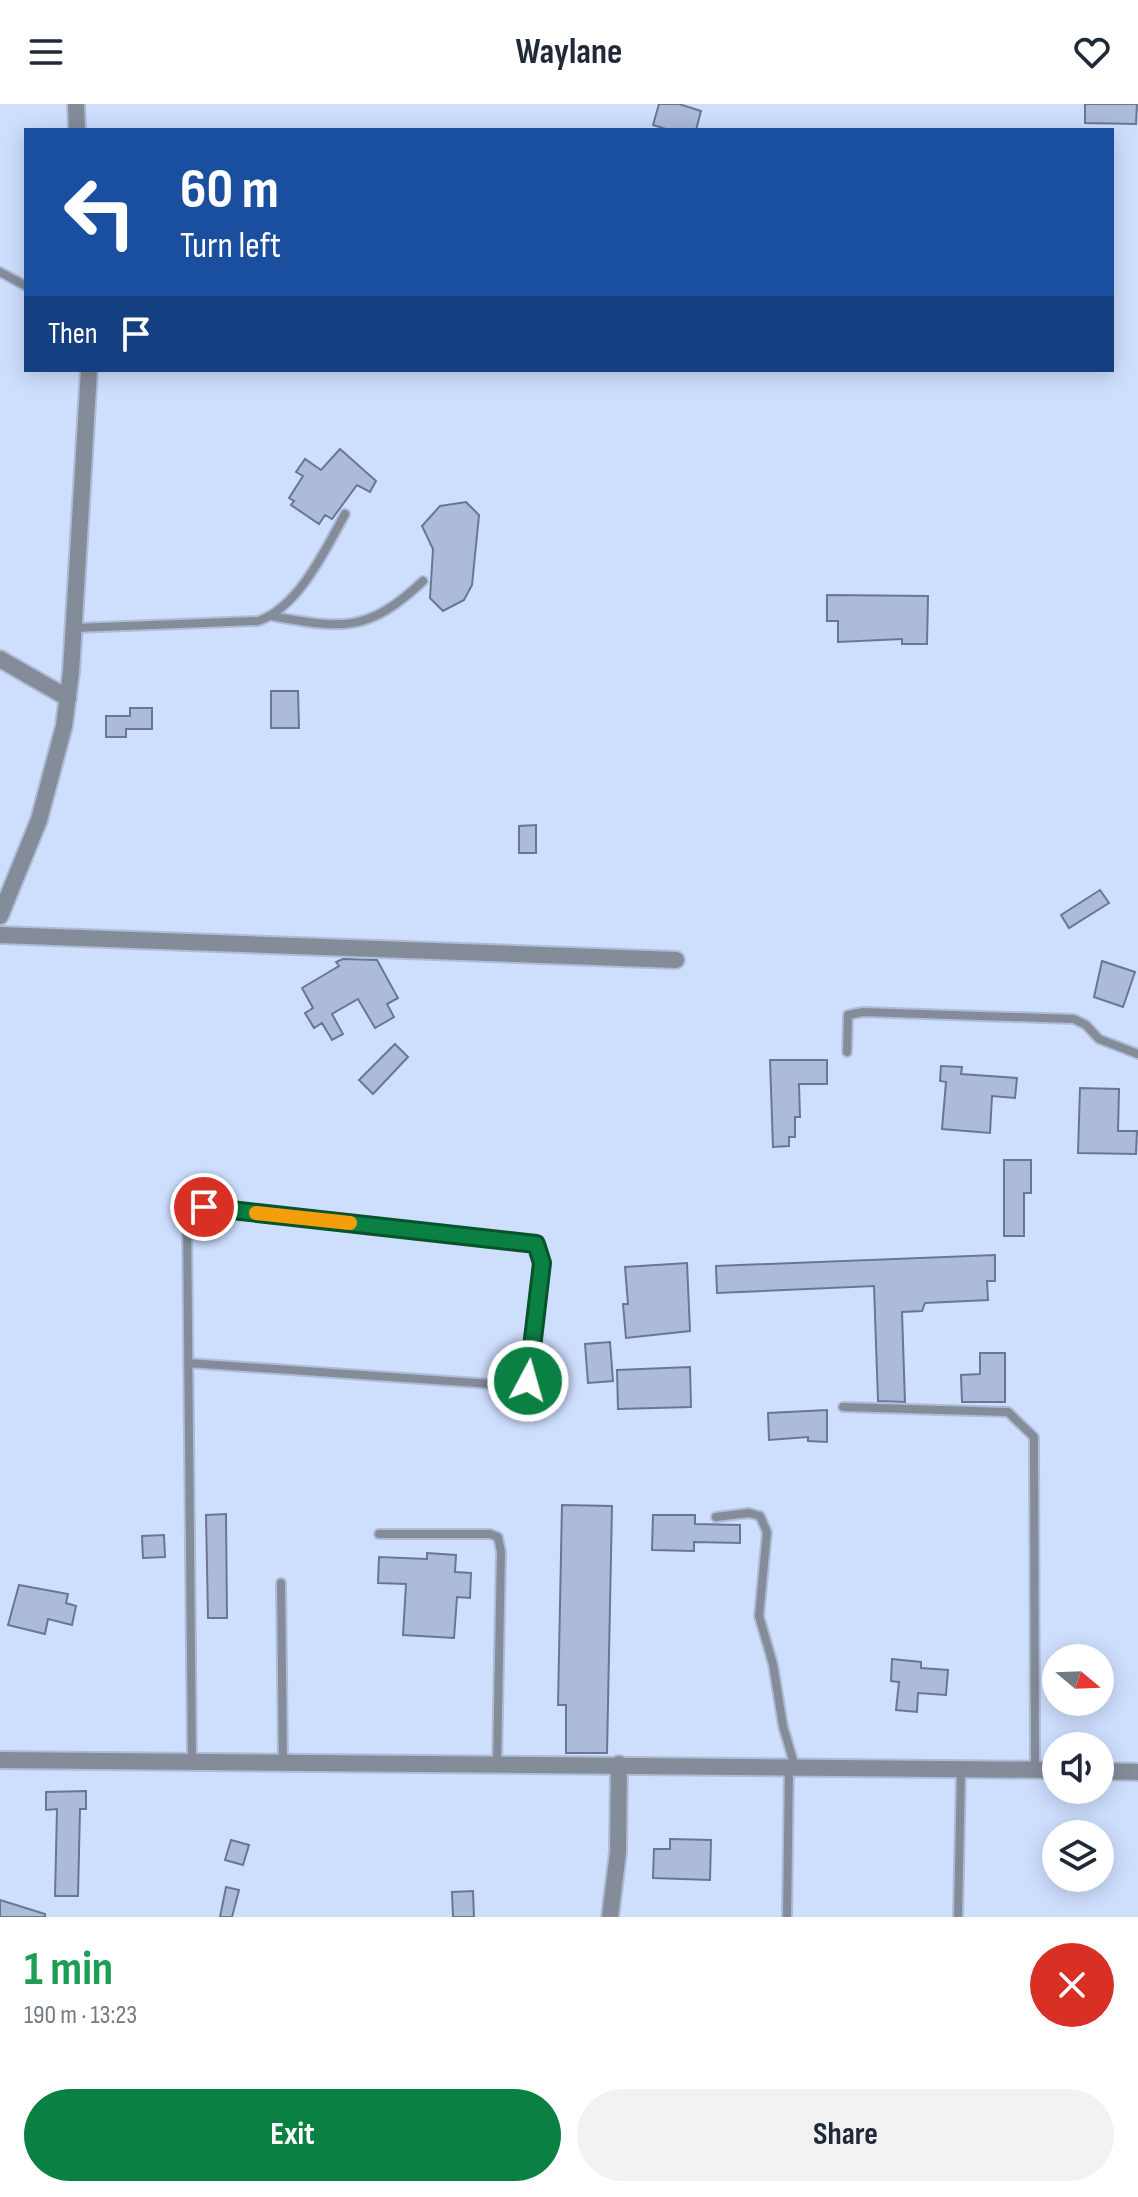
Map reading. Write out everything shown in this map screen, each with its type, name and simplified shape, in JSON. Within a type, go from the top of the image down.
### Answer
[{"type":"street","points":[[76,104],[77,128]]},
{"type":"street","points":[[0,916],[50,786],[68,698],[89,372]]},
{"type":"street","points":[[0,659],[68,698]]},
{"type":"street","points":[[0,935],[676,960]]},
{"type":"street","points":[[0,1760],[1042,1769]]},
{"type":"street","points":[[610,1917],[618,1852],[619,1764]]},
{"type":"street","points":[[1114,1771],[1138,1772]]},
{"type":"lane","points":[[0,272],[24,285]]},
{"type":"lane","points":[[74,628],[258,621],[272,616],[288,602],[321,558],[345,514]]},
{"type":"lane","points":[[272,616],[320,625],[352,624],[377,617],[423,581]]},
{"type":"lane","points":[[847,1052],[848,1015],[863,1012],[1074,1019],[1086,1025],[1099,1039],[1138,1054]]},
{"type":"lane","points":[[188,1363],[520,1386],[528,1381],[542,1263],[536,1244],[204,1207],[187,1220],[188,1363],[192,1763]]},
{"type":"lane","points":[[843,1407],[1008,1412],[1034,1437],[1035,1769]]},
{"type":"lane","points":[[716,1517],[749,1513],[760,1516],[767,1532],[759,1616],[773,1664],[792,1766],[787,1917]]},
{"type":"lane","points":[[379,1534],[490,1534],[498,1537],[501,1552],[497,1763]]},
{"type":"lane","points":[[281,1583],[283,1764]]},
{"type":"lane","points":[[958,1917],[961,1770]]},
{"type":"building","points":[[659,104],[679,104],[701,111],[697,128],[653,125]]},
{"type":"building","points":[[1085,104],[1137,104],[1136,124],[1085,123]]},
{"type":"building","points":[[340,449],[376,481],[370,492],[357,485],[332,519],[325,515],[319,524],[291,505],[294,501],[289,498],[303,476],[296,472],[305,459],[321,470]]},
{"type":"building","points":[[466,502],[479,515],[472,585],[464,600],[443,611],[430,598],[433,549],[422,526],[440,506]]},
{"type":"building","points":[[827,595],[928,596],[927,644],[902,644],[902,639],[838,642],[838,621],[827,621]]},
{"type":"building","points":[[271,691],[298,691],[299,728],[271,728]]},
{"type":"building","points":[[130,708],[152,708],[152,729],[126,729],[126,737],[106,737],[106,716],[130,716]]},
{"type":"building","points":[[536,825],[536,853],[519,853],[519,826]]},
{"type":"building","points":[[1100,890],[1109,903],[1069,928],[1061,915]]},
{"type":"building","points":[[343,959],[377,960],[398,998],[387,1004],[394,1017],[375,1028],[358,999],[332,1014],[343,1034],[332,1040],[322,1023],[314,1028],[305,1013],[313,1008],[302,988],[339,966],[336,962]]},
{"type":"building","points":[[1102,961],[1135,972],[1123,1007],[1094,997]]},
{"type":"building","points":[[395,1044],[408,1057],[373,1094],[359,1080]]},
{"type":"building","points":[[770,1060],[827,1060],[827,1084],[799,1084],[800,1117],[795,1117],[795,1137],[789,1137],[789,1146],[773,1147]]},
{"type":"building","points":[[941,1066],[962,1067],[961,1074],[1017,1078],[1015,1098],[992,1096],[990,1133],[942,1129],[946,1082],[940,1081]]},
{"type":"building","points":[[1080,1088],[1119,1089],[1118,1131],[1137,1131],[1136,1154],[1078,1153]]},
{"type":"building","points":[[1004,1160],[1031,1160],[1031,1193],[1024,1193],[1024,1236],[1004,1236]]},
{"type":"building","points":[[995,1255],[995,1281],[987,1281],[988,1300],[925,1303],[922,1311],[902,1312],[905,1402],[878,1401],[874,1286],[717,1293],[716,1266]]},
{"type":"building","points":[[687,1263],[690,1331],[626,1338],[623,1304],[628,1304],[625,1267]]},
{"type":"building","points":[[610,1342],[613,1381],[588,1383],[585,1344]]},
{"type":"building","points":[[980,1353],[1005,1353],[1005,1402],[962,1402],[961,1375],[980,1374]]},
{"type":"building","points":[[690,1367],[691,1407],[618,1409],[617,1370]]},
{"type":"building","points":[[827,1410],[827,1442],[808,1441],[808,1437],[769,1440],[768,1413]]},
{"type":"building","points":[[562,1505],[612,1506],[607,1753],[566,1753],[566,1705],[558,1705]]},
{"type":"building","points":[[226,1514],[227,1618],[208,1618],[206,1515]]},
{"type":"building","points":[[653,1515],[695,1515],[695,1524],[740,1525],[740,1543],[694,1542],[694,1551],[652,1550]]},
{"type":"building","points":[[164,1535],[165,1557],[143,1558],[142,1536]]},
{"type":"building","points":[[427,1553],[456,1555],[455,1572],[471,1573],[470,1598],[457,1597],[454,1638],[403,1635],[406,1584],[378,1583],[379,1557],[427,1559]]},
{"type":"building","points":[[19,1585],[68,1594],[66,1603],[76,1606],[72,1625],[48,1619],[45,1634],[8,1625]]},
{"type":"building","points":[[892,1659],[921,1662],[921,1668],[948,1670],[946,1695],[918,1693],[917,1712],[896,1710],[899,1682],[891,1681]]},
{"type":"building","points":[[86,1791],[86,1809],[80,1809],[78,1896],[55,1896],[57,1809],[46,1810],[46,1792]]},
{"type":"building","points":[[670,1839],[711,1840],[710,1880],[653,1878],[654,1849],[670,1849]]},
{"type":"building","points":[[231,1840],[249,1845],[243,1865],[225,1860]]},
{"type":"building","points":[[226,1887],[239,1890],[232,1917],[220,1917]]},
{"type":"building","points":[[473,1891],[474,1917],[453,1917],[452,1892]]},
{"type":"building","points":[[0,1900],[45,1914],[45,1917],[0,1917]]},
{"type":"slow traffic","points":[[256,1213],[350,1223]]},
{"type":"route","points":[[204,1207],[536,1244],[542,1263],[528,1381]]}]
